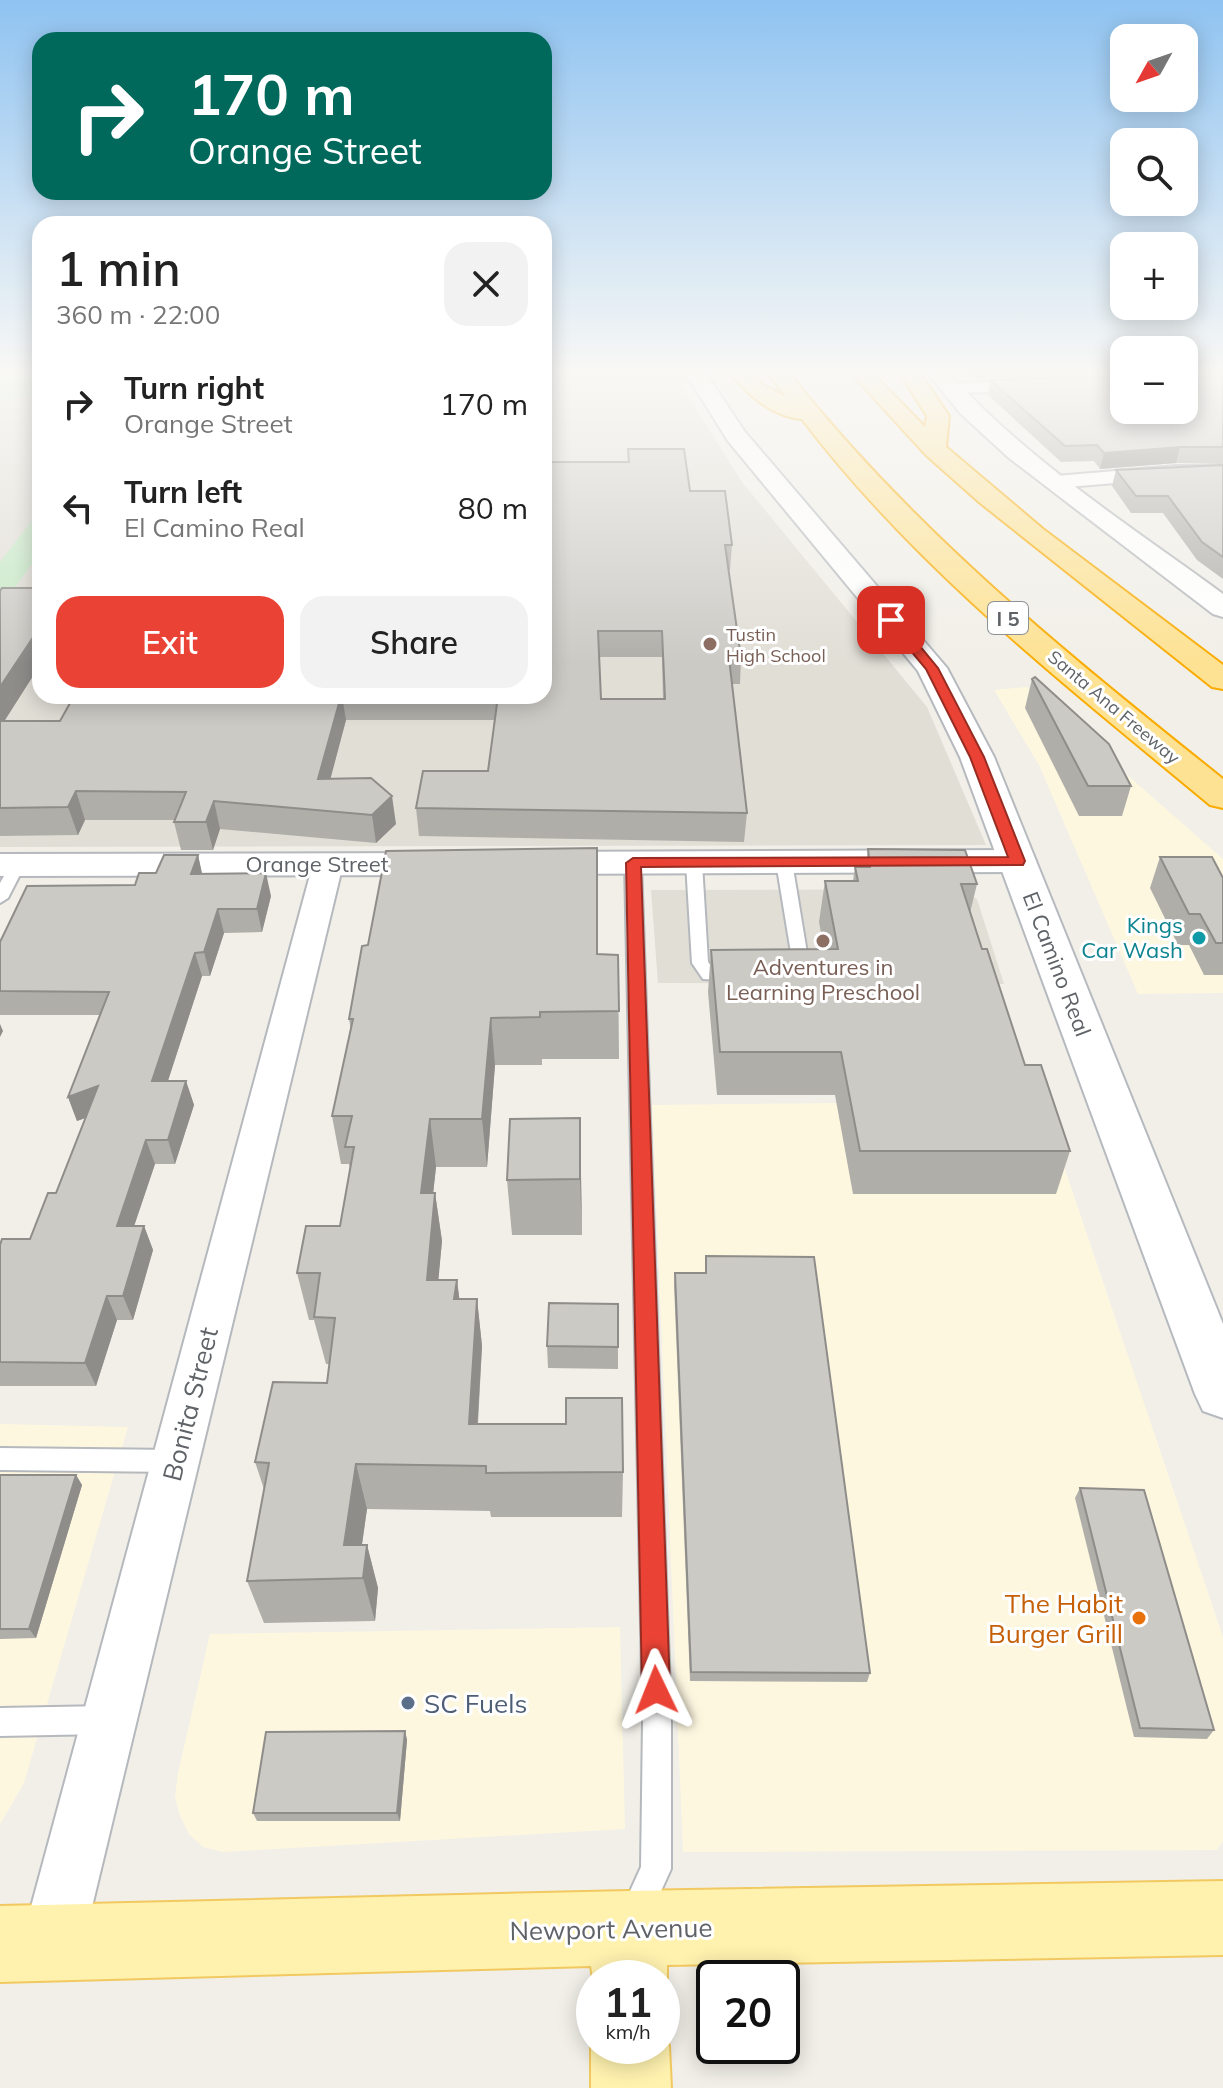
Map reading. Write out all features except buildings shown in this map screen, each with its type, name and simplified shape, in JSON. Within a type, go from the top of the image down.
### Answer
[{"type":"highway","name":"Santa Ana Freeway","points":[[857,469],[910,528],[982,595],[1061,665],[1223,797]]},
{"type":"highway","points":[[956,469],[1005,513],[1223,680]]},
{"type":"main road","name":"El Camino Real","points":[[764,469],[932,668],[977,757],[1223,1394]]},
{"type":"main road","points":[[1039,469],[1223,608]]},
{"type":"main road","name":"Orange Street","points":[[6,876],[328,864],[1017,861]]},
{"type":"main road","name":"Newport Avenue","points":[[26,1944],[628,1953],[1223,1918]]},
{"type":"main road","points":[[630,2064],[631,2088]]},
{"type":"street","points":[[1055,482],[1176,472],[1223,472]]},
{"type":"street","name":"Bonita Street","points":[[26,1944],[109,1720],[328,864]]},
{"type":"lane","points":[[777,977],[793,977],[800,971],[801,965],[784,862]]},
{"type":"lane","points":[[628,1953],[656,1869],[657,1721],[633,863]]},
{"type":"lane","points":[[694,863],[700,963],[706,973],[713,977],[745,977]]},
{"type":"lane","points":[[0,1459],[175,1461]]},
{"type":"lane","points":[[0,1722],[109,1720]]},
{"type":"shaded area","name":"Tustin High School","points":[[0,469],[32,469],[32,704],[552,704],[552,469],[734,469],[927,707],[986,845],[0,847]]},
{"type":"shaded area","points":[[1027,687],[1223,859],[1223,993],[1138,994],[1039,765],[994,690]]},
{"type":"shaded area","name":"Adventures in Learning Preschool","points":[[958,889],[977,899],[1004,984],[658,983],[651,890]]},
{"type":"shaded area","points":[[1042,1101],[1223,1637],[1223,1841],[1217,1850],[683,1852],[652,1105]]},
{"type":"shaded area","points":[[0,1424],[128,1427],[24,1783],[0,1824]]},
{"type":"shaded area","name":"SC Fuels","points":[[620,1627],[625,1829],[223,1852],[203,1847],[189,1834],[180,1816],[175,1797],[178,1773],[210,1634]]},
{"type":"green space","points":[[32,520],[32,564],[0,608],[0,562]]},
{"type":"place","name":"Tustin High School","points":[[710,644]]},
{"type":"place","name":"Kings Car Wash","points":[[1199,938]]},
{"type":"place","name":"Adventures in Learning Preschool","points":[[823,941]]},
{"type":"place","name":"The Habit Burger Grill","points":[[1139,1618]]},
{"type":"place","name":"SC Fuels","points":[[408,1703]]},
{"type":"route","points":[[656,1690],[633,863],[1017,861],[977,757],[932,668],[891,620]]}]
